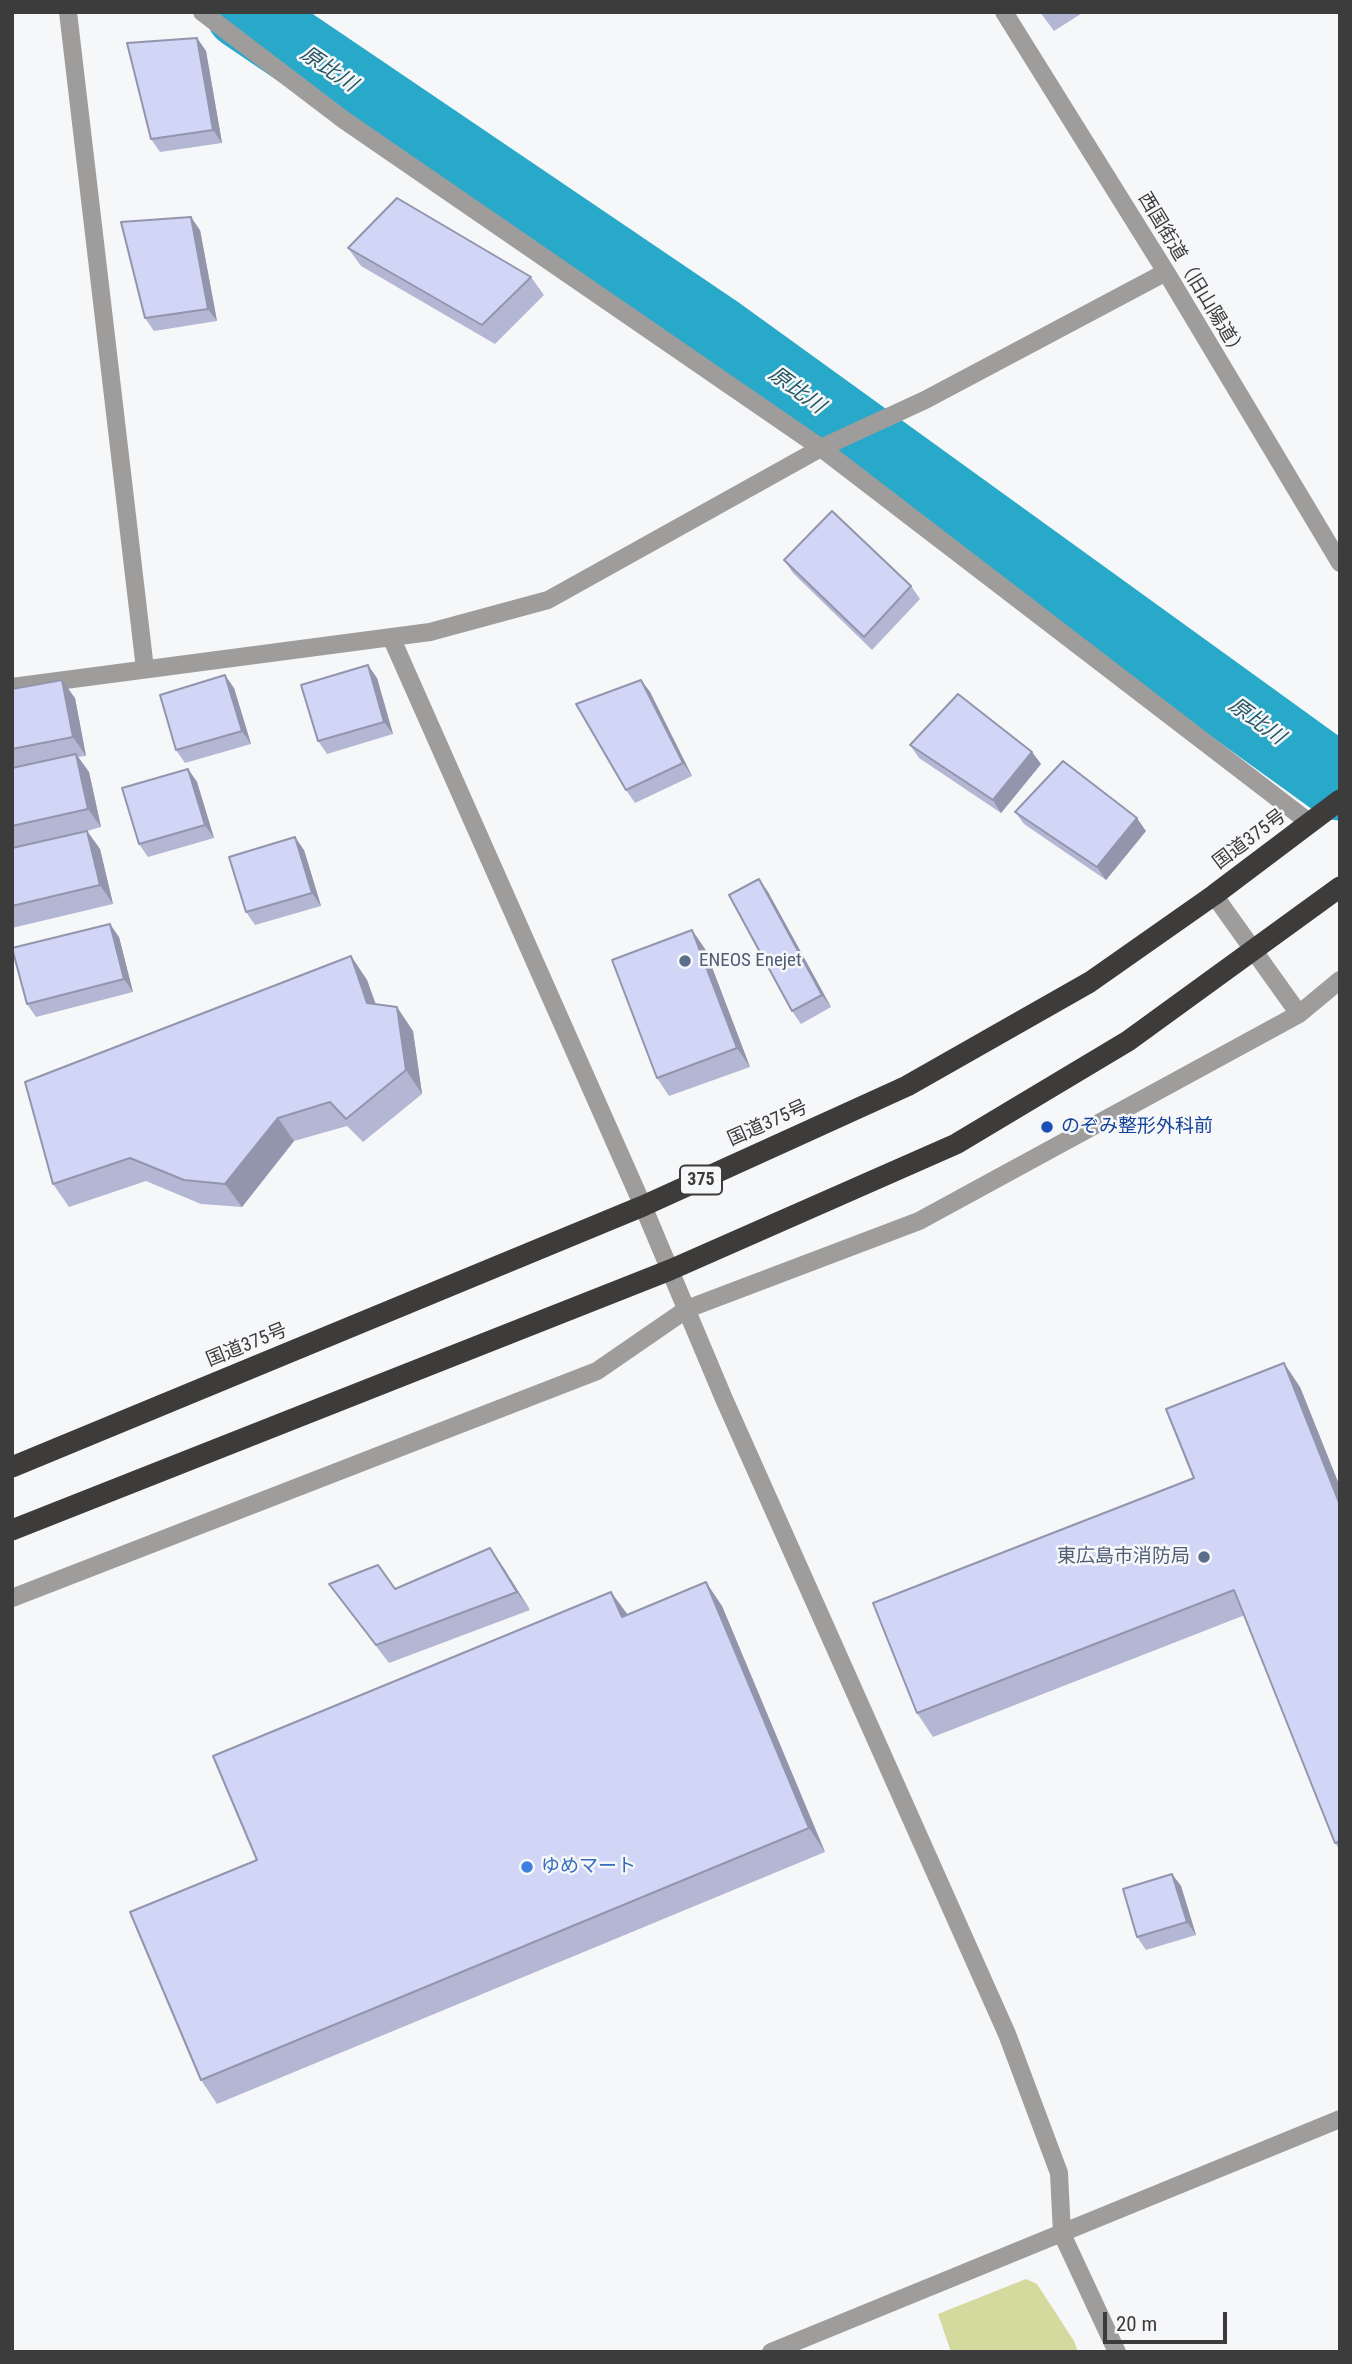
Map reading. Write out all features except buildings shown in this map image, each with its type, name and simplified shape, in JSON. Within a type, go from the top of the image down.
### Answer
[{"type":"highway","name":"国道375号","points":[[12,1467],[643,1206],[907,1086],[1090,982],[1214,895],[1340,800]]},
{"type":"highway","points":[[12,1530],[670,1270],[956,1144],[1128,1041],[1340,887]]},
{"type":"street","points":[[68,12],[145,669]]},
{"type":"street","points":[[202,12],[344,120],[829,445],[1310,823]]},
{"type":"street","name":"西国街道（旧山陽道）","points":[[1003,12],[1166,272],[1340,563]]},
{"type":"street","points":[[12,687],[430,632],[548,600],[829,445],[902,410],[1166,272]]},
{"type":"street","points":[[391,637],[643,1206],[724,1399],[1007,2034],[1059,2173],[1062,2234],[1118,2352]]},
{"type":"street","points":[[1214,895],[1299,1014]]},
{"type":"street","points":[[12,1598],[597,1371],[687,1310],[919,1221],[1299,1014],[1340,980]]},
{"type":"street","points":[[771,2352],[1340,2119]]},
{"type":"green space","points":[[1026,2279],[1037,2284],[1074,2341],[1078,2352],[951,2352],[938,2314]]},
{"type":"waterway","name":"原比川","points":[[243,12],[714,331],[1340,783]]},
{"type":"place","name":"ENEOS Enejet","points":[[685,961]]},
{"type":"place","name":"のぞみ整形外科前","points":[[1047,1127]]},
{"type":"place","name":"東広島市消防局","points":[[1204,1557]]},
{"type":"place","name":"ゆめマート","points":[[527,1867]]}]
